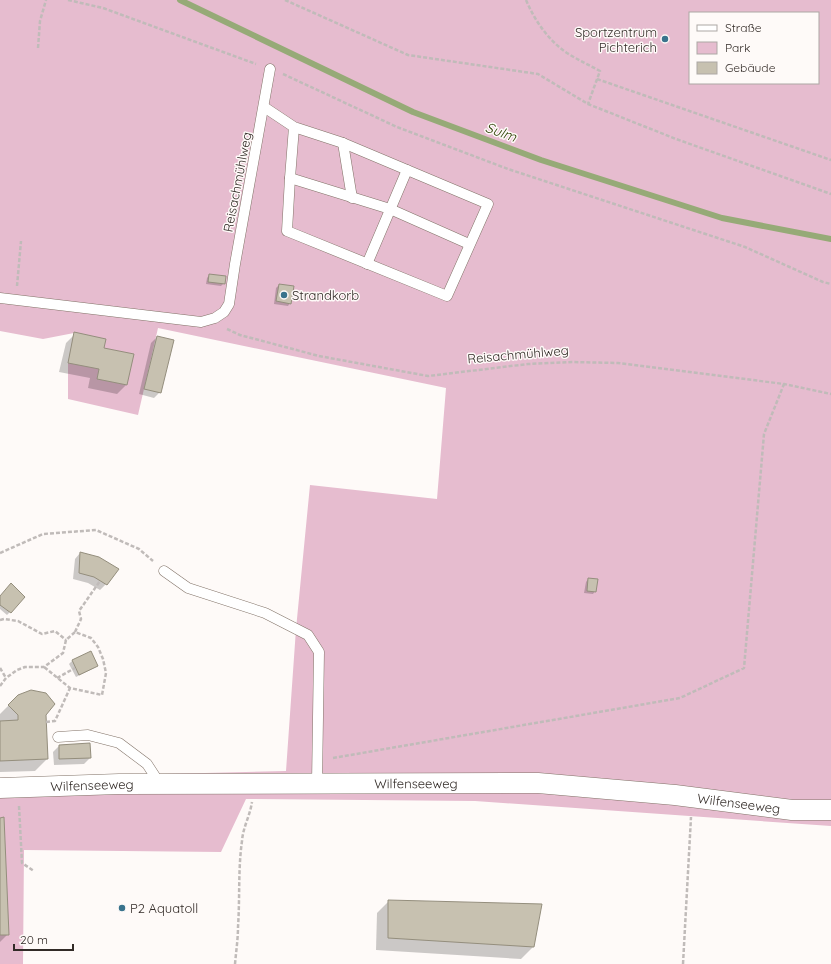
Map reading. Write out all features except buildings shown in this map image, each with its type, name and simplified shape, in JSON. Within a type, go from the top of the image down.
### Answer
[{"type":"street","name":"Wilfenseeweg","points":[[0,788],[160,784],[538,783],[675,795],[792,810],[831,810]]},
{"type":"lane","name":"Reisachmühlweg","points":[[215,318],[224,312],[229,304],[270,69]]},
{"type":"lane","points":[[264,107],[294,127],[343,143],[488,204],[446,296],[287,231],[294,127]]},
{"type":"lane","points":[[343,143],[352,198]]},
{"type":"lane","points":[[367,264],[407,170]]},
{"type":"lane","points":[[290,178],[390,209],[469,244]]},
{"type":"lane","points":[[0,298],[201,322],[215,318]]},
{"type":"lane","points":[[164,571],[188,588],[265,613],[308,635],[319,652],[317,784]]},
{"type":"lane","points":[[58,737],[88,735],[119,743],[147,764],[160,784]]},
{"type":"path","points":[[38,48],[40,21],[46,0]]},
{"type":"path","points":[[68,0],[103,8],[270,69],[397,127],[508,169],[745,248],[823,282],[831,284]]},
{"type":"path","points":[[285,0],[408,55],[538,74],[588,104],[676,139],[831,194]]},
{"type":"path","points":[[526,0],[534,18],[545,33],[566,52],[600,71],[588,104]]},
{"type":"path","points":[[597,79],[831,160]]},
{"type":"path","points":[[16,300],[21,240]]},
{"type":"path","name":"Reisachmühlweg","points":[[215,318],[227,329],[240,335],[276,345],[319,356],[428,376],[528,364],[572,362],[618,363],[784,384],[831,394]]},
{"type":"path","points":[[317,760],[680,698],[744,668],[764,434],[784,384]]},
{"type":"path","points":[[0,553],[42,534],[96,530],[139,549],[164,571]]},
{"type":"path","points":[[0,686],[6,678],[17,670],[25,667],[44,667],[63,653],[66,640],[75,632],[81,619],[79,611],[100,581]]},
{"type":"path","points":[[0,620],[4,619],[18,621],[42,634],[56,631],[66,640]]},
{"type":"path","points":[[44,667],[70,688],[102,695],[106,673],[103,659],[98,647],[91,638],[75,632]]},
{"type":"path","points":[[0,668],[6,678]]},
{"type":"path","points":[[57,678],[75,668]]},
{"type":"path","points":[[46,722],[55,721],[70,688]]},
{"type":"path","points":[[235,964],[242,840],[244,826],[251,810],[256,784]]},
{"type":"path","points":[[683,964],[692,798]]},
{"type":"path","points":[[20,815],[22,863],[34,871]]},
{"type":"green space","points":[[0,0],[831,0],[831,826],[475,801],[246,799],[221,852],[24,850],[23,964],[0,964],[0,778],[286,771],[296,629],[310,485],[437,499],[446,388],[158,328],[138,415],[68,399],[68,363],[74,333],[43,339],[0,331]]},
{"type":"waterway","name":"Sulm","points":[[180,0],[413,112],[541,160],[722,218],[831,239]]},
{"type":"place","name":"Sportzentrum Pichterich","points":[[665,39]]},
{"type":"place","name":"Strandkorb","points":[[284,295]]},
{"type":"place","name":"P2 Aquatoll","points":[[122,908]]}]
